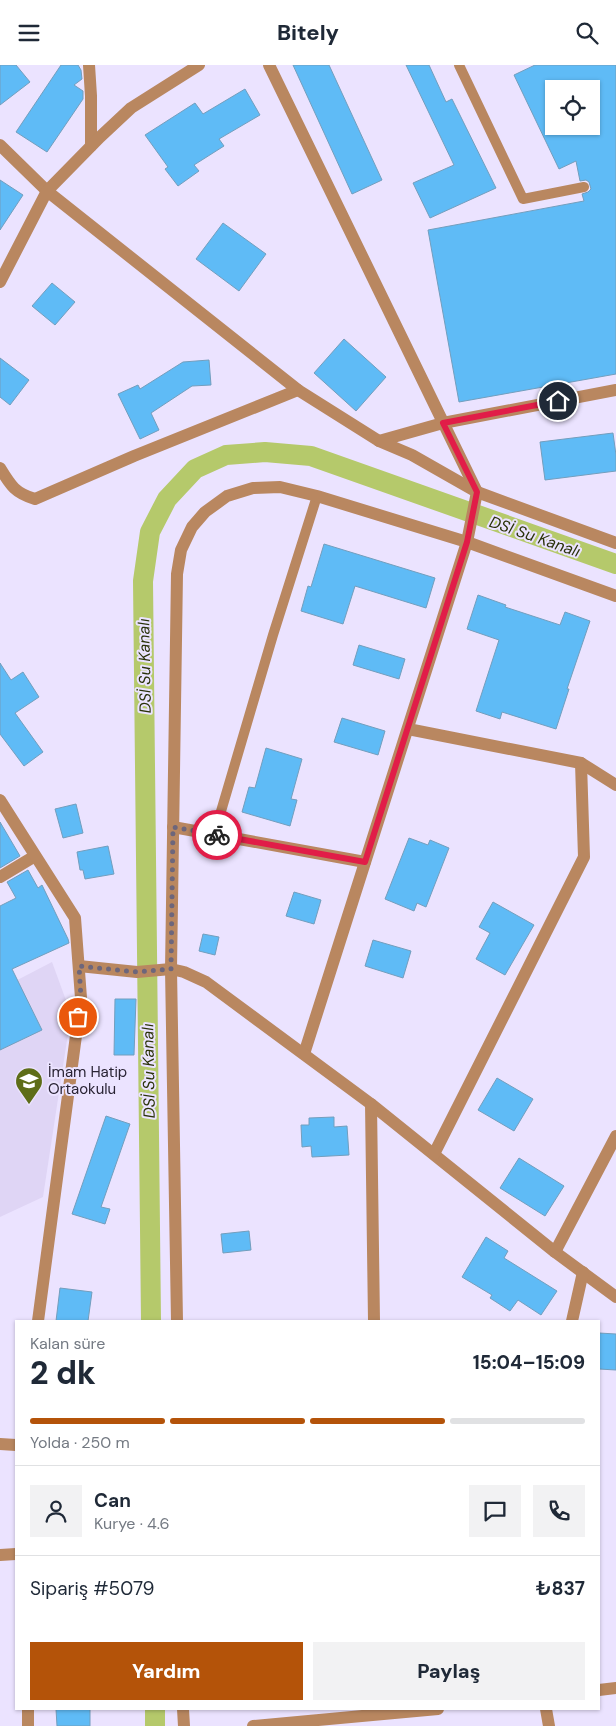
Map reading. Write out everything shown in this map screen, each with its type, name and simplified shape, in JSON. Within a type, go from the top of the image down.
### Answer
[{"type":"street","points":[[89,65],[91,146]]},
{"type":"street","points":[[0,282],[47,191],[131,108],[198,65]]},
{"type":"street","points":[[269,65],[477,492],[467,542],[304,1054]]},
{"type":"street","points":[[0,145],[47,191],[298,390],[379,441],[412,455],[477,492],[616,543]]},
{"type":"street","points":[[0,468],[13,489],[22,496],[36,499],[134,456],[298,390]]},
{"type":"street","points":[[379,441],[443,423],[616,390]]},
{"type":"street","points":[[177,1320],[171,969],[177,574],[181,550],[192,527],[205,512],[227,496],[254,488],[280,487],[317,496],[467,542],[616,596]]},
{"type":"street","points":[[408,729],[581,763],[616,785]]},
{"type":"street","points":[[434,1154],[584,857],[581,763]]},
{"type":"street","points":[[0,799],[75,918],[79,966],[81,998],[38,1320]]},
{"type":"street","points":[[173,827],[365,862]]},
{"type":"street","points":[[0,877],[36,856]]},
{"type":"street","points":[[79,966],[137,972],[171,969],[184,972],[206,982],[371,1104],[555,1252],[616,1297]]},
{"type":"street","points":[[371,1104],[374,1320]]},
{"type":"street","points":[[555,1252],[616,1136]]},
{"type":"street","points":[[572,1320],[583,1272]]},
{"type":"street","points":[[0,1444],[15,1445]]},
{"type":"street","points":[[0,1555],[15,1554]]},
{"type":"street","points":[[600,1690],[616,1688]]},
{"type":"street","points":[[28,1710],[28,1726]]},
{"type":"street","points":[[183,1710],[184,1726]]},
{"type":"street","points":[[253,1726],[379,1712],[418,1710]]},
{"type":"street","points":[[546,1710],[549,1726]]},
{"type":"lane","points":[[459,65],[523,199],[584,187]]},
{"type":"lane","points":[[214,835],[273,635],[317,496]]},
{"type":"shaded area","name":"İmam Hatip Ortaokulu","points":[[52,962],[71,1014],[43,1197],[0,1217],[0,989]]},
{"type":"building","points":[[0,65],[16,65],[30,82],[0,105]]},
{"type":"building","points":[[61,65],[78,65],[81,70],[82,79],[74,85],[83,91],[83,99],[47,152],[16,132]]},
{"type":"building","points":[[293,65],[329,65],[382,180],[352,194]]},
{"type":"building","points":[[406,65],[429,65],[446,102],[452,99],[496,188],[430,218],[413,183],[454,165]]},
{"type":"building","points":[[535,65],[616,65],[616,374],[459,402],[428,230],[584,201],[582,194],[591,189],[589,182],[586,180],[580,181],[576,161],[559,169],[514,75]]},
{"type":"building","points":[[245,89],[260,115],[219,139],[224,146],[194,165],[199,171],[178,186],[165,169],[168,167],[145,135],[195,103],[203,114]]},
{"type":"building","points":[[0,180],[23,195],[0,230]]},
{"type":"building","points":[[223,223],[266,254],[239,291],[196,259]]},
{"type":"building","points":[[52,283],[75,302],[55,325],[32,306]]},
{"type":"building","points":[[344,339],[386,377],[356,411],[314,373]]},
{"type":"building","points":[[0,358],[29,380],[10,405],[0,397]]},
{"type":"building","points":[[209,360],[211,385],[192,386],[151,413],[159,430],[140,439],[118,394],[138,385],[140,389],[183,362]]},
{"type":"building","points":[[613,433],[616,471],[545,480],[540,442]]},
{"type":"building","points":[[324,544],[435,578],[426,608],[355,586],[343,624],[301,611],[308,586],[311,587]]},
{"type":"building","points":[[478,595],[506,605],[505,607],[560,625],[565,612],[590,621],[567,689],[569,689],[556,729],[502,712],[500,719],[476,711],[499,640],[467,629]]},
{"type":"building","points":[[359,645],[405,659],[399,679],[353,665]]},
{"type":"building","points":[[0,663],[11,680],[23,672],[39,697],[15,713],[43,752],[24,766],[0,734]]},
{"type":"building","points":[[342,718],[385,731],[378,755],[334,742]]},
{"type":"building","points":[[266,748],[302,759],[291,799],[297,800],[290,826],[242,812],[249,787],[255,788]]},
{"type":"building","points":[[76,804],[83,833],[63,838],[55,809]]},
{"type":"building","points":[[0,822],[20,856],[0,868]]},
{"type":"building","points":[[409,838],[428,845],[430,840],[449,848],[426,907],[417,903],[414,911],[385,899]]},
{"type":"building","points":[[108,846],[114,874],[85,879],[83,870],[80,870],[77,852]]},
{"type":"building","points":[[28,870],[38,888],[42,885],[69,943],[12,969],[42,1030],[0,1050],[0,906],[16,898],[7,882]]},
{"type":"building","points":[[294,892],[321,900],[314,924],[286,916]]},
{"type":"building","points":[[493,902],[534,925],[505,975],[476,959],[490,933],[479,927]]},
{"type":"building","points":[[203,934],[219,937],[215,955],[199,951]]},
{"type":"building","points":[[373,940],[411,951],[403,978],[365,966]]},
{"type":"building","points":[[115,999],[136,999],[134,1055],[114,1055]]},
{"type":"building","points":[[497,1078],[533,1099],[514,1131],[478,1110]]},
{"type":"building","points":[[106,1116],[130,1124],[101,1207],[110,1209],[105,1224],[72,1214]]},
{"type":"building","points":[[334,1117],[334,1127],[347,1126],[349,1155],[312,1157],[311,1146],[302,1147],[301,1125],[309,1125],[309,1118]]},
{"type":"building","points":[[519,1158],[564,1186],[545,1216],[500,1188]]},
{"type":"building","points":[[249,1231],[251,1250],[223,1253],[221,1234]]},
{"type":"building","points":[[486,1237],[508,1251],[504,1258],[557,1291],[541,1315],[518,1300],[510,1311],[490,1298],[492,1295],[462,1277]]},
{"type":"building","points":[[60,1288],[92,1292],[88,1320],[56,1320]]},
{"type":"building","points":[[600,1333],[616,1334],[616,1370],[600,1369]]},
{"type":"building","points":[[56,1710],[90,1710],[90,1726],[57,1726]]},
{"type":"waterway","name":"DSİ Su Kanalı","points":[[151,1320],[143,581],[150,532],[167,499],[195,469],[226,455],[265,452],[311,456],[616,564]]},
{"type":"waterway","name":"DSİ Su Kanalı","points":[[155,1710],[155,1726]]},
{"type":"way so far","points":[[78,1017],[81,998],[79,966],[137,972],[171,969],[173,827],[217,835]]},
{"type":"place","name":"İmam Hatip Ortaokulu","points":[[29,1105]]},
{"type":"route","points":[[217,835],[365,862],[467,542],[477,492],[443,423],[558,401]]}]
